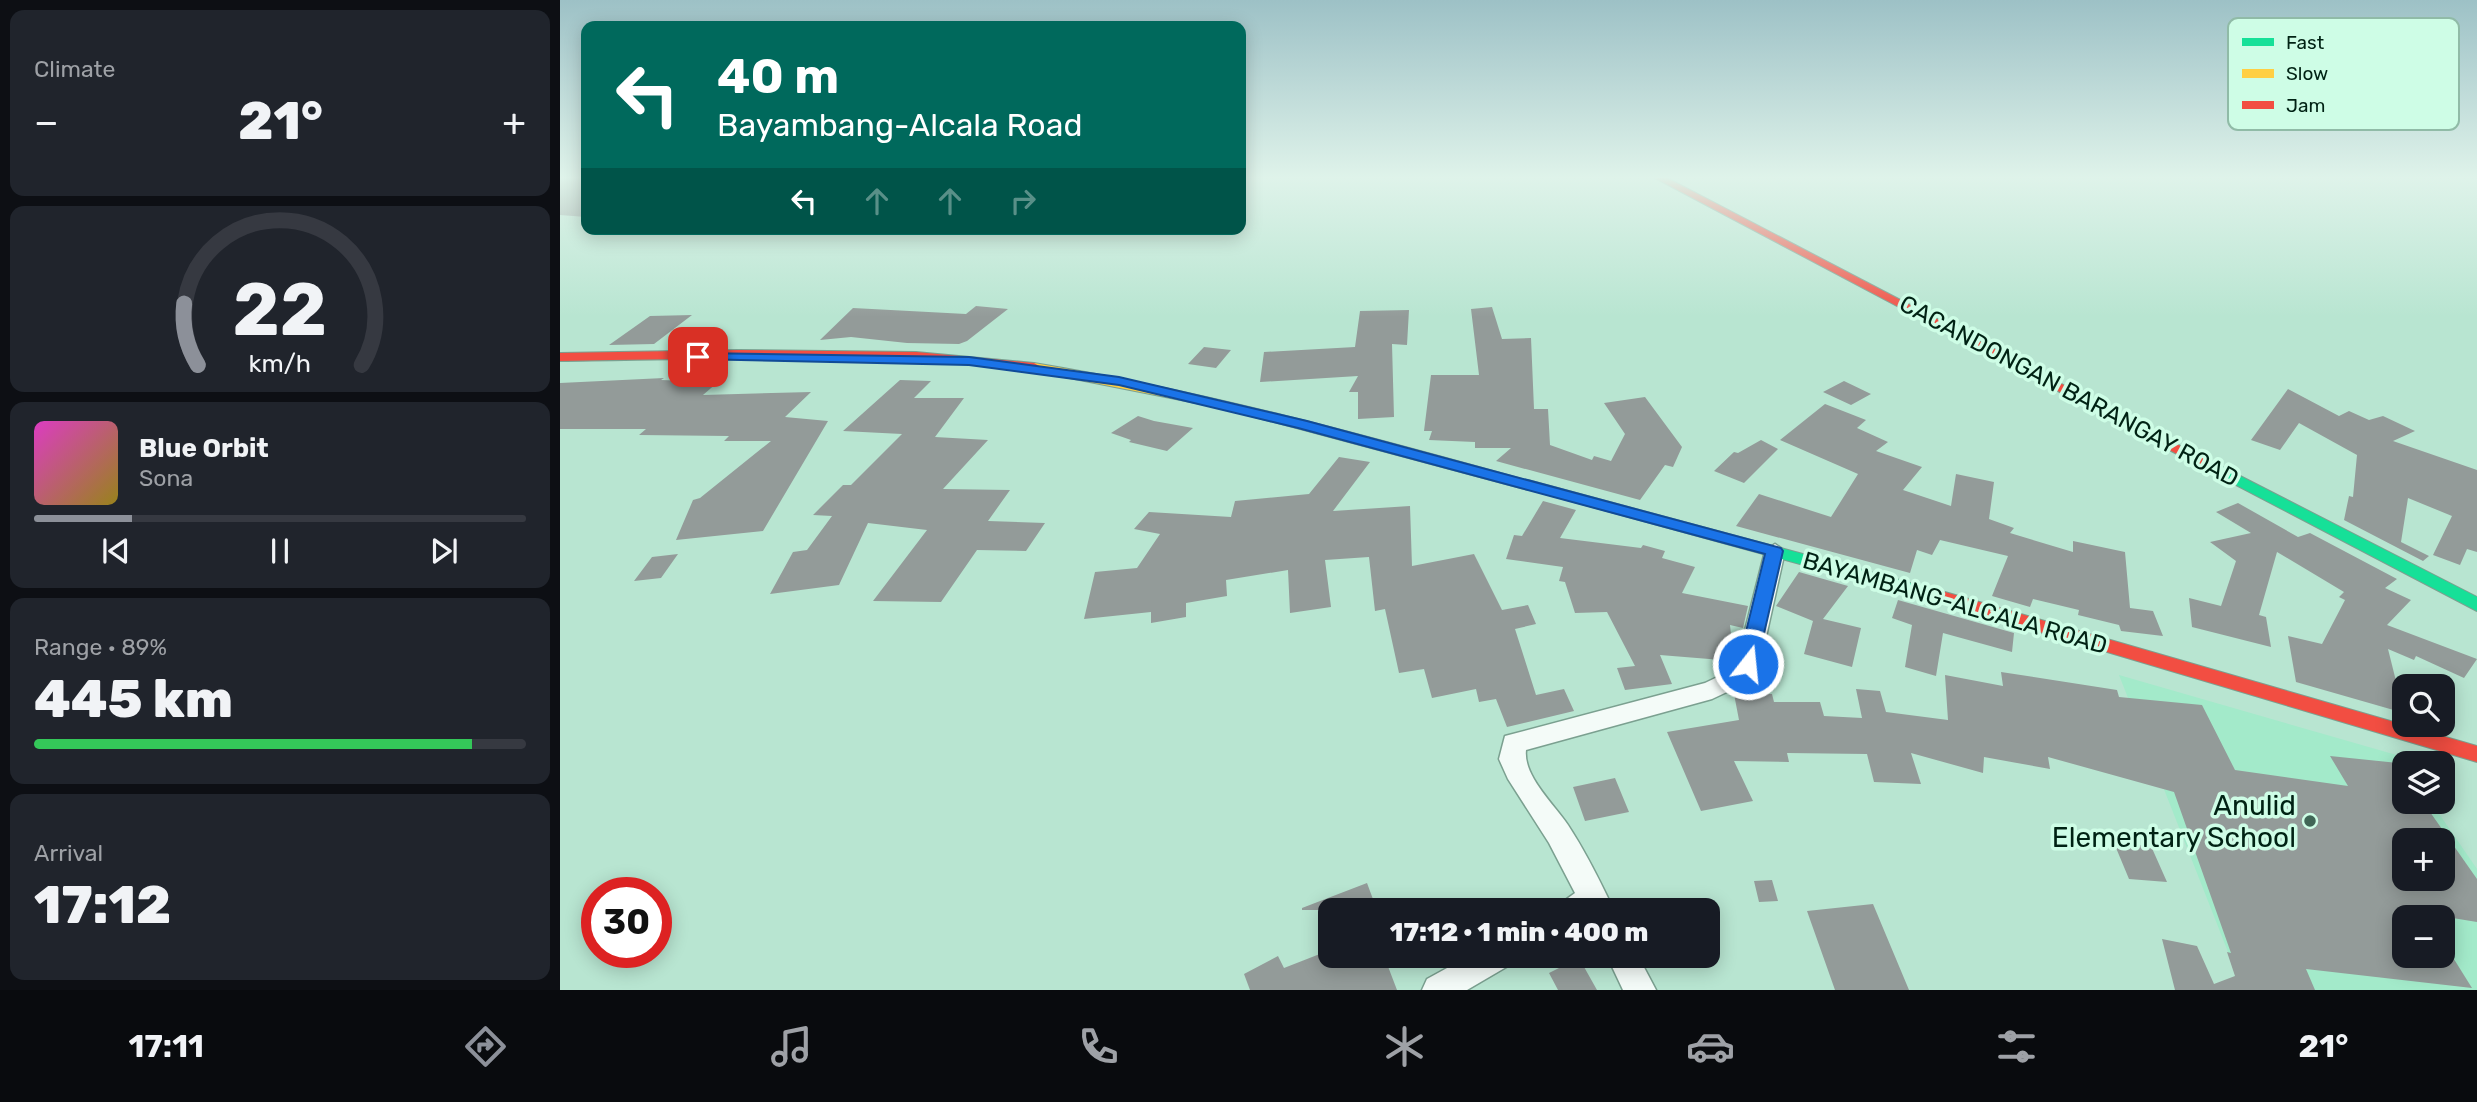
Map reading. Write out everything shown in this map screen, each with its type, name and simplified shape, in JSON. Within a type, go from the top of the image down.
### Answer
[{"type":"main road","name":"CACANDONGAN BARANGAY ROAD","points":[[1749,224],[2477,605]]},
{"type":"main road","name":"BAYAMBANG-ALCALA ROAD","points":[[560,356],[917,358],[1026,366],[1119,381],[1302,424],[1775,551],[2362,718],[2477,754]]},
{"type":"street","points":[[1586,898],[1559,835],[1521,779],[1512,760],[1514,743],[1712,690],[1738,677],[1754,649],[1775,551]]},
{"type":"street","points":[[1438,990],[1476,968]]},
{"type":"street","points":[[1628,968],[1640,990]]},
{"type":"shaded area","name":"Anulid Elementary School","points":[[2119,675],[2392,754],[2392,814],[2439,814],[2449,828],[2392,828],[2392,891],[2455,891],[2455,837],[2477,869],[2477,990],[2243,990]]},
{"type":"building","points":[[976,306],[1008,309],[967,341],[959,344],[907,343],[851,337],[820,340],[853,308],[966,314]]},
{"type":"building","points":[[1492,307],[1502,339],[1531,338],[1534,409],[1548,409],[1550,445],[1592,460],[1594,456],[1611,461],[1625,434],[1604,403],[1645,397],[1682,447],[1673,467],[1665,465],[1640,500],[1496,461],[1511,448],[1475,448],[1475,442],[1429,440],[1432,431],[1424,431],[1431,375],[1479,375],[1471,309]]},
{"type":"building","points":[[1409,310],[1407,345],[1392,344],[1394,417],[1358,419],[1358,392],[1349,392],[1358,376],[1260,382],[1264,352],[1355,347],[1360,311]]},
{"type":"building","points":[[692,315],[654,344],[609,345],[650,316]]},
{"type":"building","points":[[1204,347],[1231,350],[1216,368],[1188,364]]},
{"type":"building","points":[[664,378],[661,380],[718,382],[703,395],[811,392],[785,417],[828,421],[763,531],[676,540],[693,500],[700,498],[771,441],[724,441],[729,436],[639,435],[646,429],[560,429],[560,383]]},
{"type":"building","points":[[900,380],[931,381],[914,398],[964,398],[935,437],[988,440],[943,489],[1010,490],[988,521],[1045,523],[1026,551],[977,550],[941,602],[873,601],[927,530],[868,523],[839,585],[770,594],[793,552],[807,550],[832,516],[813,515],[843,485],[851,485],[902,434],[843,431]]},
{"type":"building","points":[[1844,381],[1871,394],[1851,405],[1823,392]]},
{"type":"building","points":[[2288,389],[2339,416],[2349,411],[2369,420],[2383,416],[2415,431],[2393,441],[2477,470],[2477,552],[2467,549],[2460,565],[2433,555],[2452,516],[2408,498],[2401,542],[2429,556],[2423,561],[2344,520],[2349,496],[2353,497],[2357,455],[2299,423],[2280,450],[2251,440]]},
{"type":"building","points":[[1825,404],[1866,420],[1857,428],[1888,442],[1876,451],[1922,467],[1903,490],[1951,506],[1956,474],[1994,482],[1989,519],[2014,528],[2010,533],[2073,552],[2073,541],[2125,552],[2130,608],[2153,611],[2163,636],[2121,631],[2119,625],[2078,615],[2079,610],[2033,599],[2030,607],[1992,596],[2008,556],[1940,540],[1932,555],[1917,550],[1910,573],[1736,526],[1759,494],[1831,517],[1858,474],[1780,440]]},
{"type":"building","points":[[1138,416],[1193,428],[1167,451],[1129,442],[1131,440],[1111,433]]},
{"type":"building","points":[[1761,440],[1778,449],[1744,483],[1714,471],[1734,452],[1738,453]]},
{"type":"building","points":[[1339,457],[1370,462],[1333,511],[1410,506],[1412,566],[1474,554],[1502,610],[1528,605],[1536,624],[1515,629],[1536,695],[1564,689],[1574,711],[1507,727],[1496,699],[1479,702],[1476,689],[1432,698],[1424,669],[1399,673],[1385,609],[1375,611],[1369,557],[1325,560],[1331,607],[1290,613],[1288,570],[1226,580],[1227,596],[1186,603],[1186,617],[1151,623],[1151,612],[1084,619],[1095,572],[1137,568],[1160,534],[1134,529],[1149,512],[1231,517],[1235,501],[1309,494]]},
{"type":"building","points":[[1543,501],[1576,510],[1560,538],[1641,548],[1643,545],[1665,551],[1662,558],[1695,567],[1682,593],[1748,606],[1743,628],[1730,625],[1734,661],[1660,655],[1672,684],[1625,690],[1617,668],[1635,666],[1607,612],[1575,613],[1565,582],[1559,581],[1563,567],[1506,559],[1514,535],[1522,536]]},
{"type":"building","points":[[2238,503],[2298,537],[2310,533],[2397,579],[2385,588],[2411,600],[2387,625],[2477,659],[2464,678],[2416,656],[2414,660],[2388,649],[2394,674],[2392,674],[2392,710],[2296,682],[2288,636],[2322,644],[2345,600],[2339,597],[2344,592],[2277,552],[2259,615],[2266,617],[2271,647],[2192,627],[2189,598],[2221,606],[2236,561],[2210,542],[2251,533],[2216,512]]},
{"type":"building","points":[[678,554],[661,578],[634,581],[652,557]]},
{"type":"building","points":[[1799,572],[1848,586],[1823,619],[1861,628],[1852,667],[1804,654],[1813,621],[1776,606]]},
{"type":"building","points":[[1898,600],[2014,633],[2012,652],[1943,633],[1936,676],[1905,667],[1912,625],[1892,618]]},
{"type":"building","points":[[2001,672],[2117,690],[2119,697],[2202,705],[2235,770],[2348,786],[2330,756],[2392,762],[2392,814],[2431,814],[2441,828],[2392,828],[2392,891],[2455,891],[2455,848],[2477,879],[2477,922],[2455,918],[2455,905],[2392,905],[2392,968],[2455,968],[2455,961],[2472,988],[2306,969],[2315,990],[2175,990],[2162,939],[2197,946],[2214,984],[2235,976],[2227,952],[2231,953],[2174,792],[2048,757],[2050,769],[1984,757],[1983,773],[1911,753],[1921,784],[1874,782],[1867,754],[1787,753],[1789,762],[1734,761],[1753,801],[1701,811],[1667,732],[1739,720],[1734,694],[1772,694],[1774,702],[1820,702],[1824,716],[1862,718],[1856,689],[1880,691],[1886,712],[1948,720],[1945,675],[2003,686]]},
{"type":"building","points":[[1615,778],[1629,812],[1585,821],[1573,787]]},
{"type":"building","points":[[2114,843],[2151,846],[2167,882],[2129,879]]},
{"type":"building","points":[[1772,880],[1778,901],[1759,902],[1754,881]]},
{"type":"building","points":[[1367,883],[1373,898],[1328,898]]},
{"type":"building","points":[[1318,902],[1318,910],[1302,908]]},
{"type":"building","points":[[1873,904],[1909,990],[1835,990],[1807,911]]},
{"type":"building","points":[[1318,955],[1318,968],[1389,968],[1397,990],[1250,990],[1244,974],[1278,956],[1284,968]]},
{"type":"building","points":[[1559,968],[1585,968],[1597,990],[1558,990],[1549,973]]},
{"type":"traffic: fast","points":[[2199,460],[2477,605]]},
{"type":"traffic: fast","points":[[1528,485],[1938,596]]},
{"type":"traffic: slow","points":[[1034,367],[1221,403],[1528,485]]},
{"type":"traffic: jam","points":[[1748,224],[2199,460]]},
{"type":"traffic: jam","points":[[560,357],[857,353],[975,360],[1034,367]]},
{"type":"traffic: jam","points":[[1938,596],[2477,754]]},
{"type":"place","name":"Anulid Elementary School","points":[[2310,821]]},
{"type":"route","points":[[698,357],[917,358],[1026,366],[1119,381],[1302,424],[1775,551],[1754,649],[1748,664]]}]
